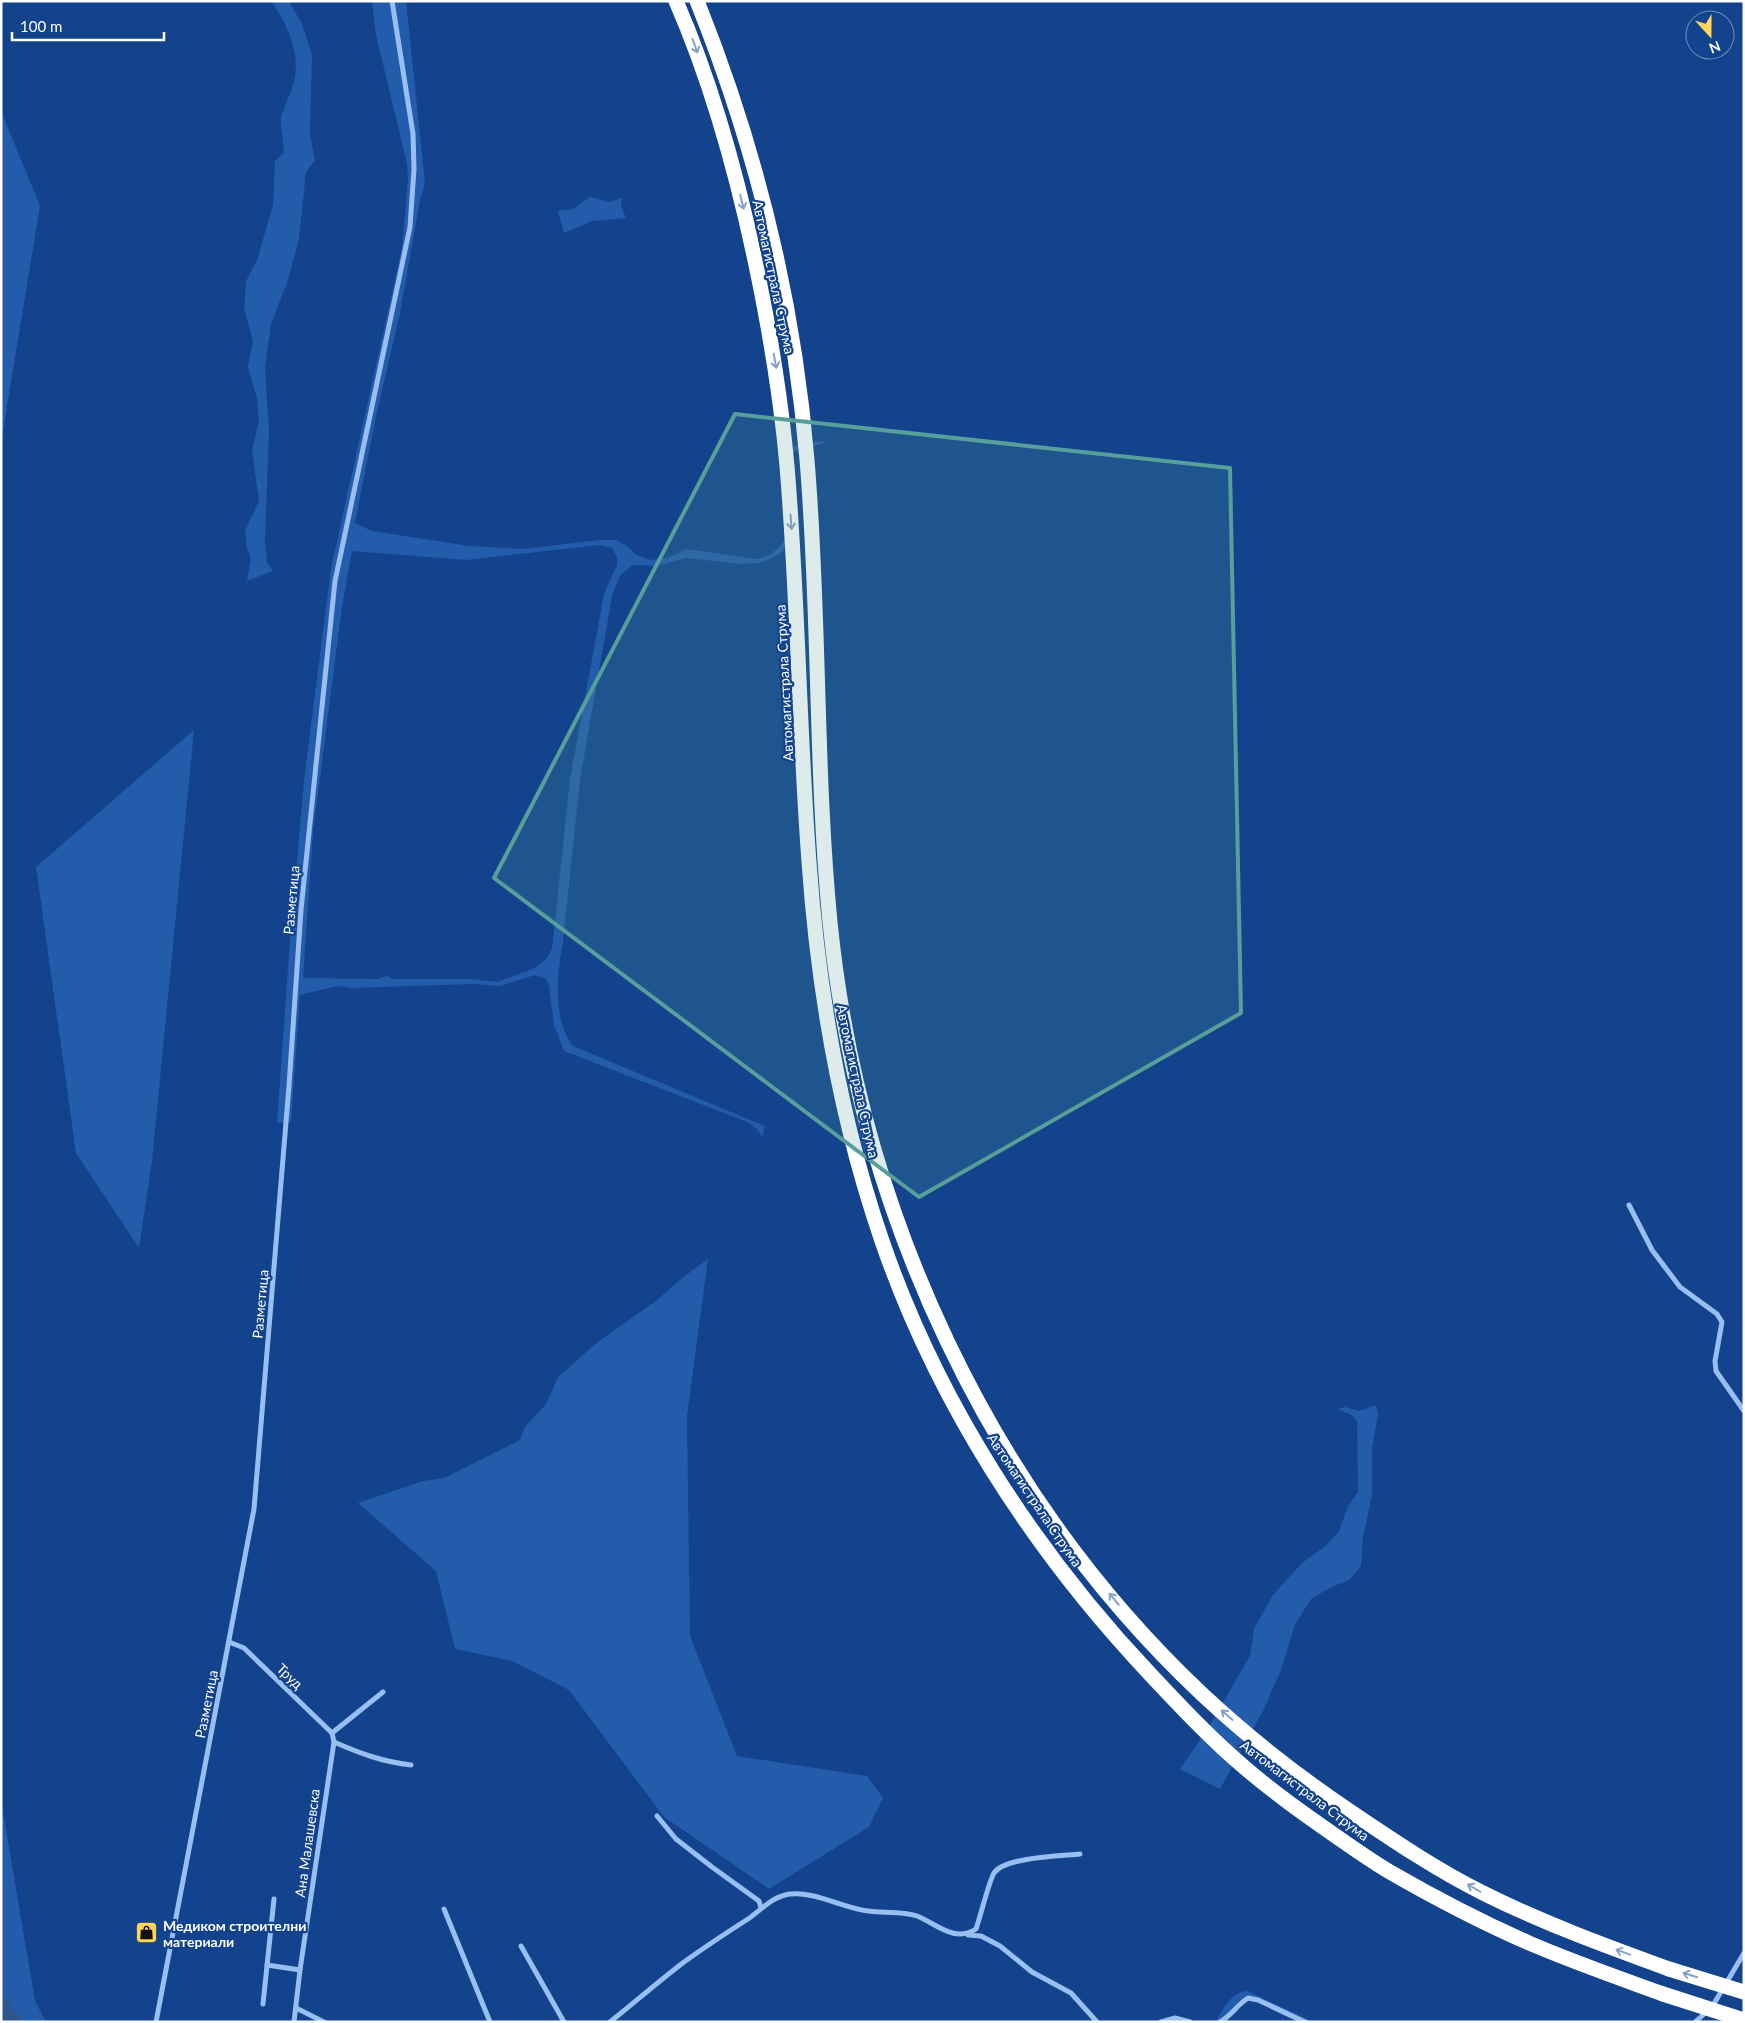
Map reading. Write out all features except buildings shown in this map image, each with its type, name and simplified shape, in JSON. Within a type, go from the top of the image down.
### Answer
[{"type":"highway","name":"Автомагистрала Струма","points":[[676,1],[690,32],[729,148],[753,250],[776,368],[787,460],[795,571],[808,859],[822,985],[833,1045],[854,1151],[882,1241],[922,1341],[992,1471],[1052,1560],[1119,1642],[1185,1712],[1244,1767],[1304,1814],[1384,1869],[1462,1911],[1528,1942],[1663,1994],[1744,2020]]},
{"type":"highway","name":"Автомагистрала Струма","points":[[697,1],[720,60],[757,177],[774,240],[796,361],[807,458],[813,550],[826,866],[837,981],[849,1045],[869,1135],[901,1231],[943,1332],[978,1402],[1010,1458],[1070,1546],[1134,1623],[1209,1700],[1260,1745],[1320,1791],[1398,1844],[1481,1892],[1595,1942],[1744,1992]]},
{"type":"street","name":"Разметица","points":[[156,2022],[254,1509],[290,1086],[301,910],[335,581],[410,227],[414,169],[413,134],[392,1]]},
{"type":"street","points":[[1629,1205],[1652,1250],[1680,1287],[1717,1314],[1722,1322],[1714,1360],[1716,1371],[1744,1411]]},
{"type":"street","name":"Труд","points":[[229,1642],[244,1648],[332,1733]]},
{"type":"street","points":[[332,1733],[383,1692]]},
{"type":"street","name":"Ана Малашевска","points":[[294,2022],[334,1742],[332,1733]]},
{"type":"street","points":[[334,1742],[372,1758],[411,1765]]},
{"type":"street","points":[[657,1816],[676,1839],[759,1900],[761,1908]]},
{"type":"street","points":[[967,1934],[976,1929],[994,1873],[1003,1866],[1017,1862],[1080,1854]]},
{"type":"street","points":[[610,2022],[684,1962],[751,1917],[761,1908],[775,1899],[789,1894],[803,1894],[866,1911],[916,1916],[952,1933],[981,1936],[1000,1946],[1032,1972],[1071,1993],[1097,2022]]},
{"type":"street","points":[[263,2004],[274,1899]]},
{"type":"street","points":[[444,1909],[490,2022]]},
{"type":"street","points":[[521,1946],[564,2022]]},
{"type":"street","points":[[1695,2022],[1712,2008],[1744,1953]]},
{"type":"street","points":[[267,1965],[300,1970]]},
{"type":"street","points":[[1220,2022],[1248,1998],[1258,2000],[1305,2022]]},
{"type":"street","points":[[296,2008],[324,2022]]},
{"type":"street","points":[[1160,2022],[1175,2018],[1190,2022]]},
{"type":"highlighted area","points":[[735,414],[1230,468],[1241,1013],[919,1197],[494,878]]},
{"type":"shaded area","points":[[271,1],[289,1],[302,24],[312,54],[310,135],[315,160],[306,172],[299,239],[288,280],[271,324],[265,367],[269,431],[265,542],[267,562],[273,571],[247,581],[251,559],[247,548],[245,531],[259,501],[252,451],[259,420],[257,399],[248,367],[253,341],[244,309],[246,281],[257,260],[273,205],[275,161],[284,153],[281,118],[293,85],[296,63],[288,30]]},
{"type":"shaded area","points":[[372,1],[406,1],[425,183],[420,200],[400,313],[375,421],[355,523],[372,531],[469,546],[524,549],[599,540],[616,540],[627,546],[635,554],[649,560],[668,558],[686,549],[757,559],[774,552],[785,538],[789,449],[801,443],[826,441],[793,453],[789,539],[782,552],[759,563],[742,564],[686,558],[656,566],[632,565],[620,576],[612,596],[580,780],[559,967],[559,1009],[566,1035],[573,1046],[765,1126],[762,1137],[757,1129],[747,1122],[564,1051],[554,1025],[549,986],[546,979],[535,975],[500,986],[473,984],[351,988],[337,986],[300,995],[291,1122],[277,1123],[291,926],[304,781],[331,568],[402,248],[408,180],[407,164],[376,35]],"holes":[[[599,545],[612,548],[617,557],[617,565],[604,594],[570,779],[552,949],[545,960],[533,969],[497,982],[470,979],[393,979],[387,976],[378,979],[303,978],[313,832],[342,607],[352,551],[466,560]]]},
{"type":"shaded area","points":[[1,111],[40,206],[1,443]]},
{"type":"shaded area","points":[[590,197],[609,202],[622,198],[621,206],[626,218],[592,221],[564,233],[558,211],[573,209]]},
{"type":"shaded area","points":[[194,730],[152,1161],[139,1248],[76,1153],[36,867]]},
{"type":"shaded area","points":[[708,1259],[687,1416],[690,1636],[737,1756],[867,1776],[883,1798],[869,1827],[769,1889],[664,1817],[569,1690],[512,1661],[455,1649],[436,1571],[358,1503],[423,1481],[444,1478],[520,1440],[525,1427],[546,1404],[558,1377],[599,1341],[656,1301],[682,1278]]},
{"type":"shaded area","points":[[1376,1405],[1378,1415],[1372,1449],[1372,1495],[1363,1537],[1361,1566],[1349,1580],[1312,1598],[1295,1624],[1281,1670],[1263,1711],[1220,1789],[1180,1769],[1207,1730],[1250,1656],[1254,1629],[1272,1596],[1302,1563],[1327,1545],[1339,1531],[1348,1506],[1358,1492],[1357,1422],[1353,1416],[1338,1409],[1345,1407],[1359,1411]]},
{"type":"shaded area","points":[[1,1800],[35,2001],[46,2022],[1,2022]]},
{"type":"shaded area","points":[[1247,1991],[1314,2022],[1294,2020],[1258,2003],[1242,2001],[1226,2021],[1228,2022],[1216,2022],[1232,1998],[1241,1992]]},
{"type":"waterway","points":[[1,2007],[4,2015],[12,2022]]},
{"type":"place","name":"Медиком строителни материали","points":[[147,1933]]}]
